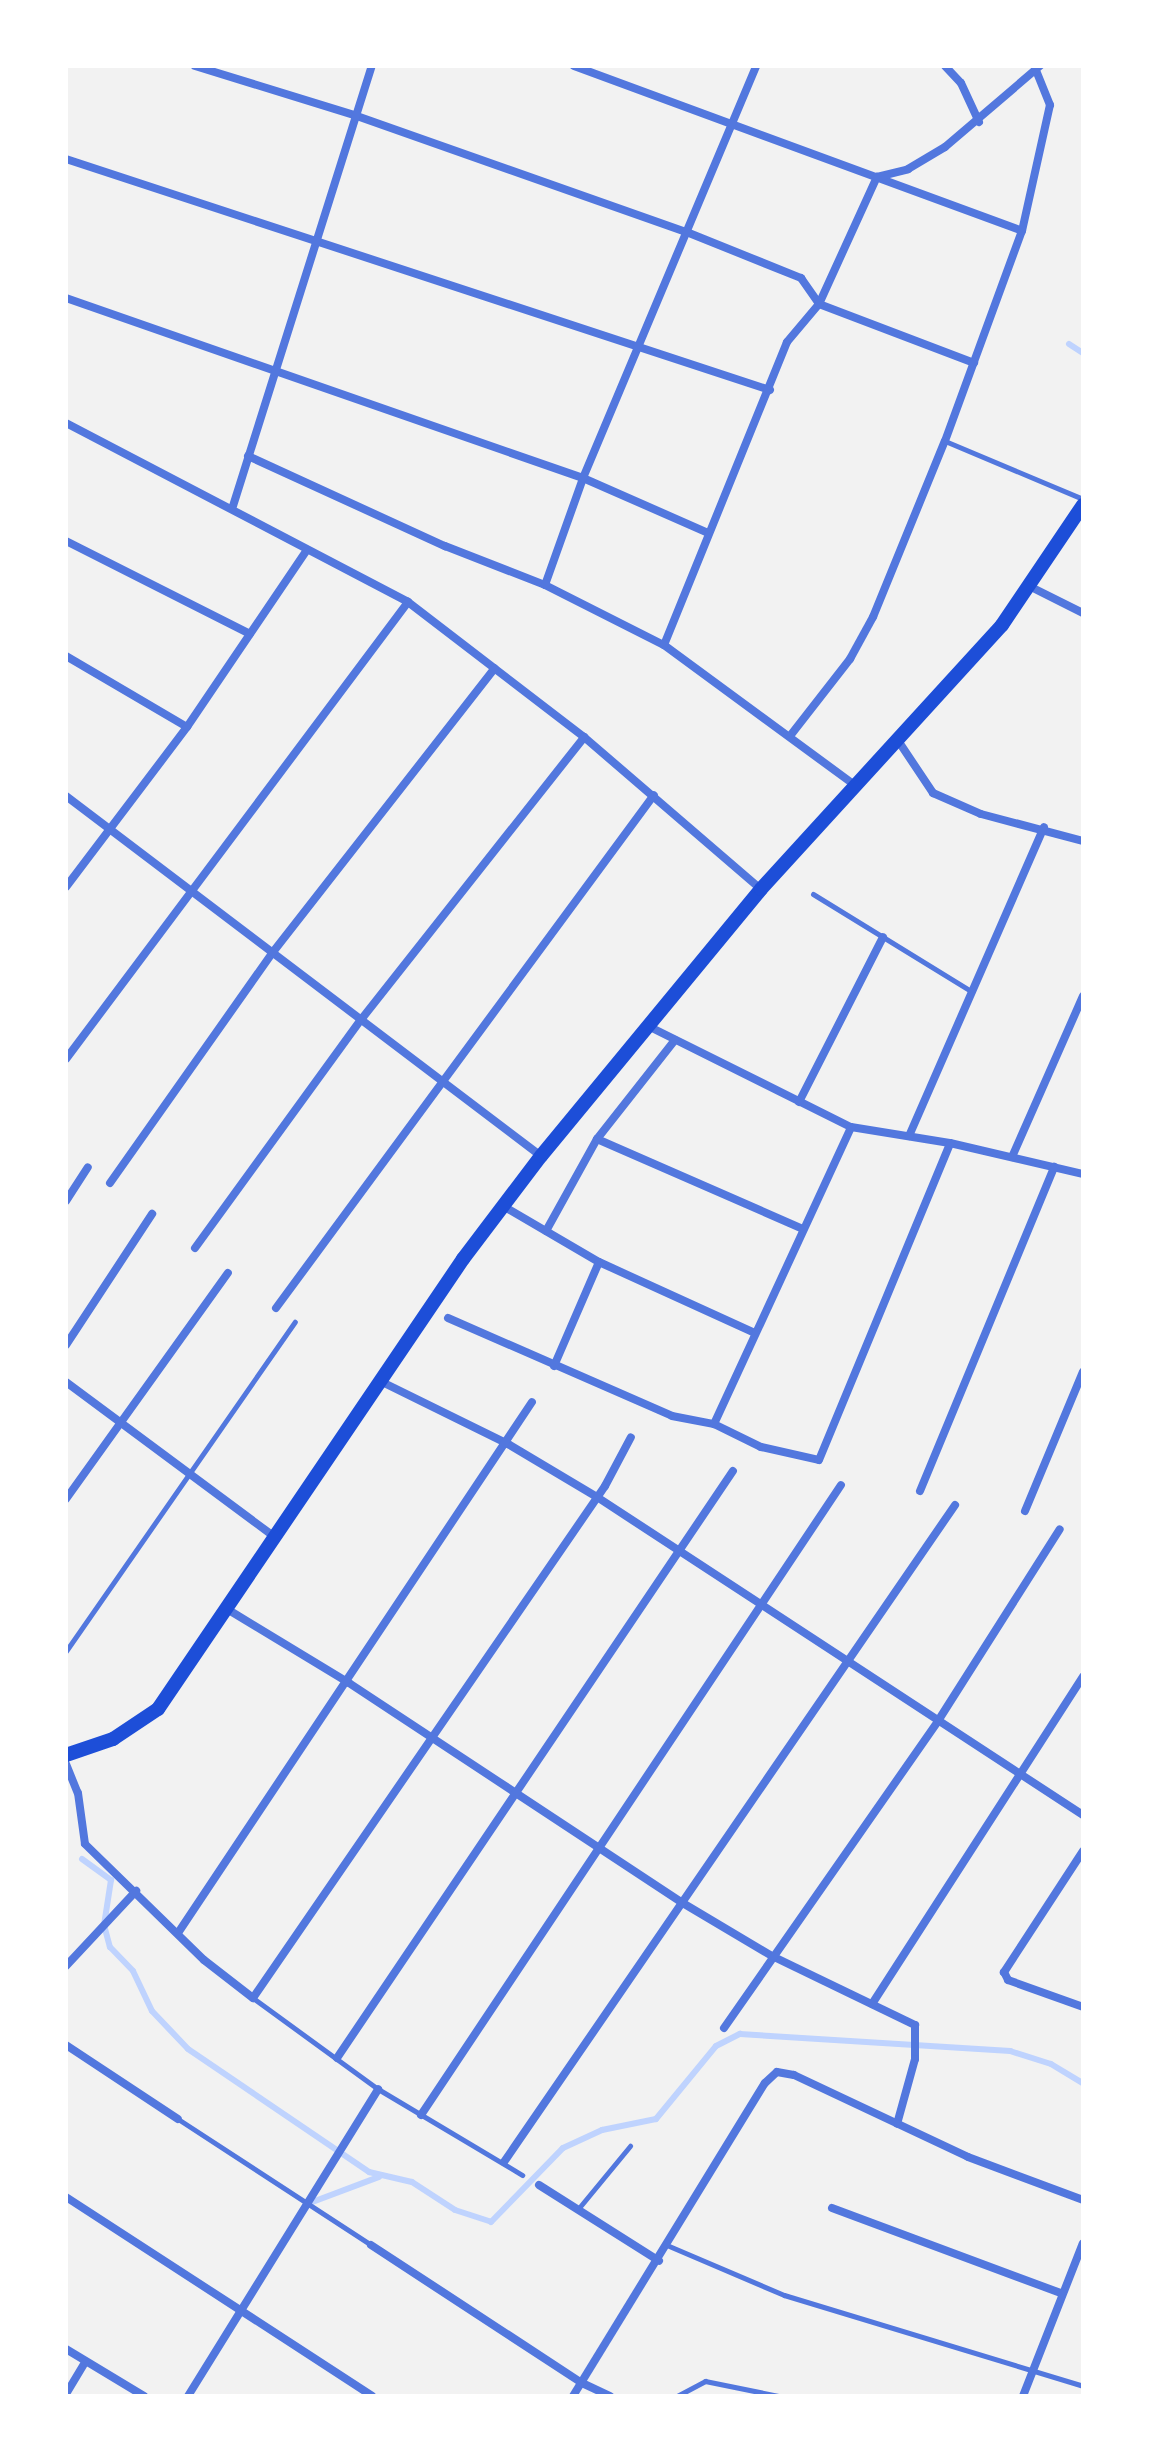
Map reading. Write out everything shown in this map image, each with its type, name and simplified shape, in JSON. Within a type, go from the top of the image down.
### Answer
[{"type":"main road","points":[[66,1755],[113,1739],[158,1709],[380,1380],[541,1156],[761,889],[1002,625],[1083,502]]},
{"type":"street","points":[[195,66],[354,115],[689,233],[801,278],[819,304],[974,363]]},
{"type":"street","points":[[233,506],[279,369],[354,115],[372,66]]},
{"type":"street","points":[[574,66],[1022,231]]},
{"type":"street","points":[[545,585],[583,478],[689,233],[756,66]]},
{"type":"street","points":[[945,66],[961,83],[979,122]]},
{"type":"street","points":[[664,645],[787,342],[819,304],[877,177],[916,164],[979,122],[1038,69],[1050,105],[1022,231],[945,441],[873,617],[850,659],[790,736]]},
{"type":"street","points":[[66,159],[318,239],[770,390]]},
{"type":"street","points":[[66,298],[279,369],[583,478],[708,533]]},
{"type":"street","points":[[66,423],[233,506],[306,551],[408,602],[584,737],[761,889]]},
{"type":"street","points":[[248,456],[445,546],[545,585],[664,645],[857,786]]},
{"type":"street","points":[[66,541],[250,634]]},
{"type":"street","points":[[66,887],[187,727],[306,551]]},
{"type":"street","points":[[1029,586],[1083,613]]},
{"type":"street","points":[[66,1059],[408,602]]},
{"type":"street","points":[[66,656],[187,727]]},
{"type":"street","points":[[110,1183],[273,952],[495,668]]},
{"type":"street","points":[[195,1248],[360,1021],[584,737]]},
{"type":"street","points":[[897,739],[933,793],[981,814],[1044,827],[1083,841]]},
{"type":"street","points":[[276,1308],[447,1082],[654,795]]},
{"type":"street","points":[[66,796],[541,1156]]},
{"type":"street","points":[[909,1136],[1044,827]]},
{"type":"street","points":[[799,1102],[883,937]]},
{"type":"street","points":[[1012,1157],[1083,996]]},
{"type":"street","points":[[647,1026],[851,1127],[950,1143],[1083,1174]]},
{"type":"street","points":[[546,1231],[597,1139],[675,1040]]},
{"type":"street","points":[[714,1424],[851,1127]]},
{"type":"street","points":[[597,1139],[803,1229]]},
{"type":"street","points":[[448,1318],[672,1416],[714,1424],[761,1447],[819,1460],[950,1143]]},
{"type":"street","points":[[66,1201],[88,1167]]},
{"type":"street","points":[[920,1491],[1054,1167]]},
{"type":"street","points":[[503,1206],[599,1262],[755,1333]]},
{"type":"street","points":[[66,1345],[152,1214]]},
{"type":"street","points":[[554,1366],[599,1262]]},
{"type":"street","points":[[66,1499],[228,1273]]},
{"type":"street","points":[[1025,1511],[1083,1372]]},
{"type":"street","points":[[380,1380],[508,1444],[597,1497],[1083,1815]]},
{"type":"street","points":[[66,1382],[276,1538]]},
{"type":"street","points":[[178,1933],[349,1683],[508,1444],[532,1402]]},
{"type":"street","points":[[66,1764],[78,1793],[85,1844],[178,1933],[253,1998],[429,1736],[597,1497],[631,1437]]},
{"type":"street","points":[[337,2058],[512,1791],[733,1471]]},
{"type":"street","points":[[421,2115],[764,1606],[841,1485]]},
{"type":"street","points":[[504,2162],[955,1505]]},
{"type":"street","points":[[724,2028],[938,1721],[1060,1529]]},
{"type":"street","points":[[227,1609],[349,1683],[681,1902],[772,1956],[915,2025],[915,2059],[897,2124]]},
{"type":"street","points":[[872,2004],[1083,1676]]},
{"type":"street","points":[[1083,1851],[1004,1972],[1008,1980],[1083,2007]]},
{"type":"street","points":[[66,1966],[136,1891]]},
{"type":"street","points":[[66,2045],[178,2119]]},
{"type":"street","points":[[573,2396],[669,2246],[765,2083],[777,2072],[794,2075],[968,2157],[1083,2200]]},
{"type":"street","points":[[188,2396],[378,2089]]},
{"type":"street","points":[[539,2185],[659,2261]]},
{"type":"street","points":[[66,2197],[372,2396]]},
{"type":"street","points":[[832,2208],[1061,2293]]},
{"type":"street","points":[[1023,2396],[1083,2243]]},
{"type":"street","points":[[371,2245],[582,2383],[610,2396]]},
{"type":"street","points":[[66,2349],[144,2396]]},
{"type":"street","points":[[66,2394],[85,2362]]},
{"type":"lane","points":[[945,441],[1083,502]]},
{"type":"lane","points":[[813,894],[972,992]]},
{"type":"lane","points":[[66,1651],[192,1475],[295,1322]]},
{"type":"lane","points":[[253,1998],[378,2089],[522,2175]]},
{"type":"lane","points":[[178,2119],[371,2245]]},
{"type":"lane","points":[[578,2210],[630,2146]]},
{"type":"lane","points":[[669,2246],[784,2295],[1083,2386]]},
{"type":"lane","points":[[677,2396],[705,2381],[779,2396]]},
{"type":"waterway","points":[[1069,344],[1083,353]]},
{"type":"waterway","points":[[82,1859],[111,1880],[104,1925],[110,1947],[133,1971],[152,2011],[188,2049],[369,2172],[412,2182],[455,2210],[491,2222],[563,2148],[602,2130],[656,2119],[716,2046],[740,2034],[1010,2051],[1051,2064],[1083,2083]]},
{"type":"waterway","points":[[307,2204],[379,2177]]}]
